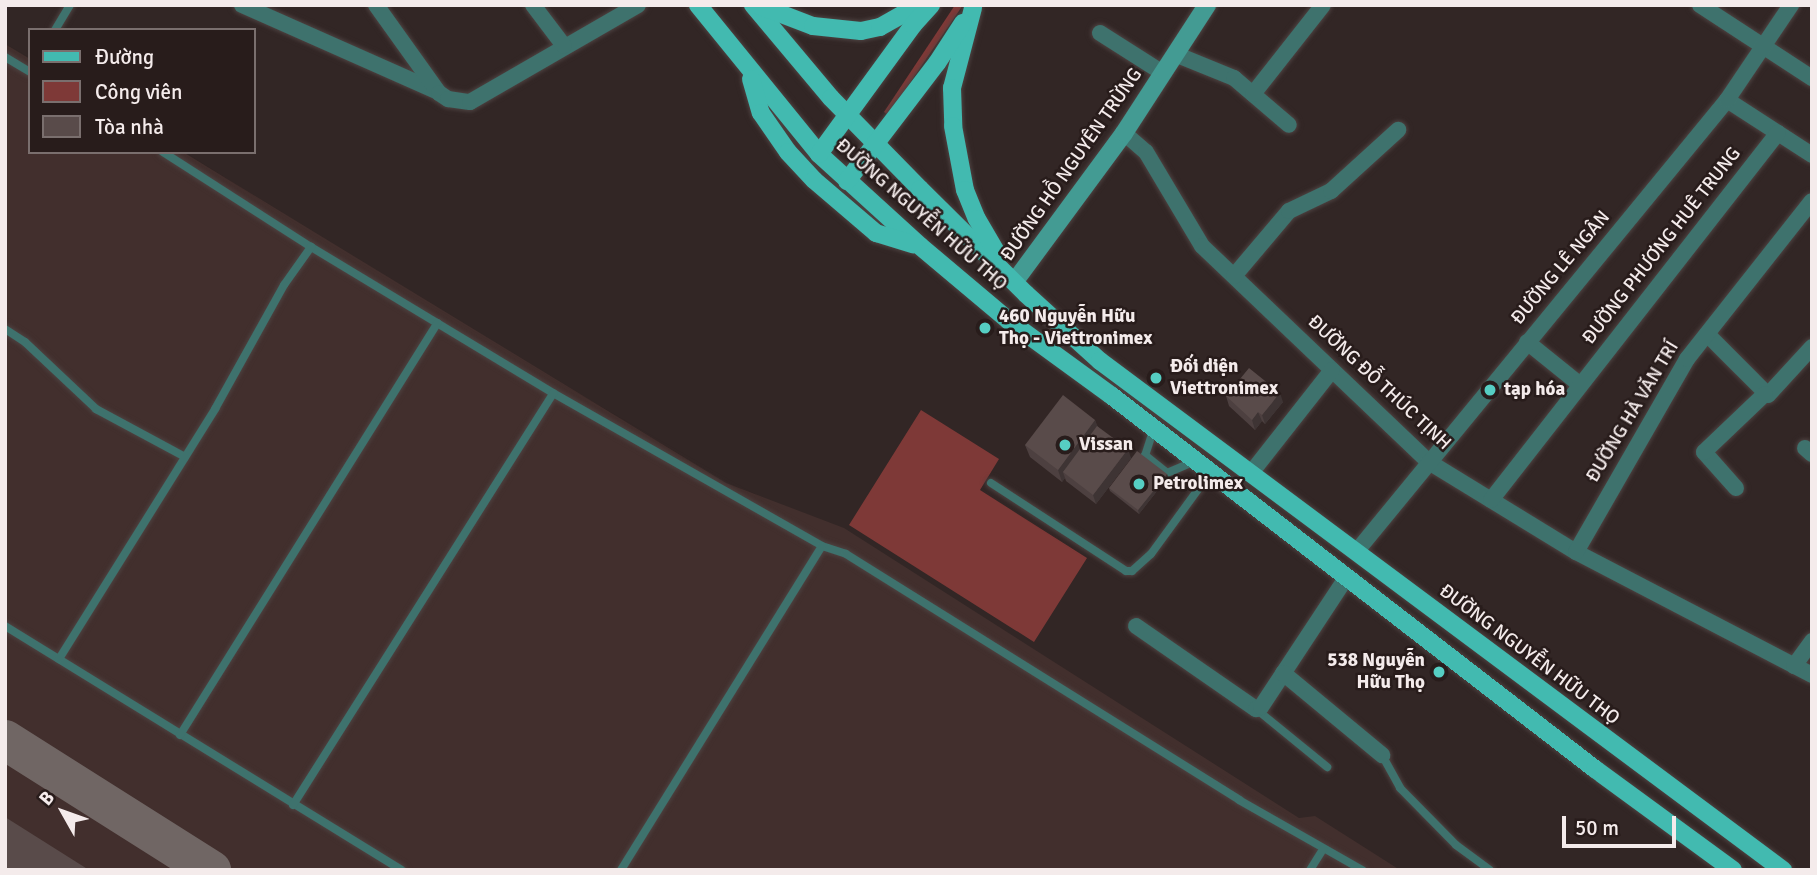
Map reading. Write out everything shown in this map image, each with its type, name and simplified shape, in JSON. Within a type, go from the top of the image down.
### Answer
[{"type":"main road","name":"ĐƯỜNG NGUYỄN HỮU THỌ","points":[[698,5],[819,154],[920,246],[1009,321],[1154,428],[1346,578],[1733,870]]},
{"type":"main road","name":"ĐƯỜNG NGUYỄN HỮU THỌ","points":[[755,5],[876,144],[1100,361],[1783,870]]},
{"type":"main road","points":[[755,5],[813,26],[861,31],[880,27],[919,5]]},
{"type":"main road","points":[[819,154],[913,25],[931,5]]},
{"type":"main road","points":[[847,181],[937,62],[973,6]]},
{"type":"main road","points":[[973,6],[952,88],[958,167],[976,219],[1015,281]]},
{"type":"main road","points":[[748,69],[761,113],[788,152],[814,180],[876,233],[920,246]]},
{"type":"street","points":[[242,5],[448,99],[470,102],[638,5]]},
{"type":"street","points":[[376,5],[439,93]]},
{"type":"street","points":[[533,5],[564,46]]},
{"type":"street","name":"ĐƯỜNG HỒ NGUYÊN TRỪNG","points":[[1015,281],[1124,133],[1207,5]]},
{"type":"street","points":[[1253,94],[1323,5]]},
{"type":"street","points":[[1700,5],[1812,78]]},
{"type":"street","name":"ĐƯỜNG LÊ NGÂN","points":[[1356,552],[1727,100],[1791,5]]},
{"type":"street","name":"ĐƯỜNG HỒ NGUYÊN TRỪNG","points":[[1100,33],[1163,73]]},
{"type":"street","points":[[1175,54],[1224,72],[1289,125]]},
{"type":"street","points":[[1727,100],[1812,155]]},
{"type":"street","points":[[1234,276],[1289,212],[1331,191],[1398,130]]},
{"type":"street","name":"ĐƯỜNG ĐỖ THÚC TỊNH","points":[[1124,133],[1146,152],[1202,246],[1429,462],[1576,552],[1812,675]]},
{"type":"street","name":"ĐƯỜNG PHƯƠNG HUÊ TRUNG","points":[[1490,499],[1778,133]]},
{"type":"street","name":"ĐƯỜNG HÀ VĂN TRÍ","points":[[1576,552],[1687,359],[1812,201]]},
{"type":"street","points":[[1707,334],[1765,394]]},
{"type":"street","points":[[1527,342],[1579,384]]},
{"type":"street","points":[[1736,488],[1704,452],[1765,394],[1772,393],[1812,347]]},
{"type":"street","points":[[1251,473],[1332,370]]},
{"type":"street","points":[[1136,626],[1256,709],[1261,707],[1346,578]]},
{"type":"street","points":[[1794,666],[1812,641]]},
{"type":"street","points":[[1283,674],[1382,755]]},
{"type":"lane","points":[[56,28],[70,5]]},
{"type":"lane","points":[[5,57],[28,71]]},
{"type":"lane","points":[[166,154],[311,247],[553,393],[822,546],[846,554],[954,618],[1239,800],[1362,870]]},
{"type":"lane","points":[[59,659],[185,457],[284,285],[311,247]]},
{"type":"lane","points":[[180,735],[437,323]]},
{"type":"lane","points":[[5,329],[25,342],[96,409],[185,457]]},
{"type":"lane","points":[[293,805],[553,393]]},
{"type":"lane","points":[[1154,428],[1145,455],[1167,472],[1195,461]]},
{"type":"lane","points":[[991,483],[1126,571],[1132,571],[1139,568],[1151,554],[1210,473]]},
{"type":"lane","points":[[621,870],[822,546]]},
{"type":"lane","points":[[5,626],[401,870]]},
{"type":"lane","points":[[1256,709],[1327,767]]},
{"type":"lane","points":[[1382,755],[1400,788],[1456,845],[1490,870]]},
{"type":"lane","points":[[1310,870],[1323,849]]},
{"type":"shaded area","points":[[5,44],[28,58],[28,154],[186,154],[726,483],[844,528],[1299,818],[1315,816],[1400,870],[5,870]]},
{"type":"green space","points":[[955,5],[963,5],[888,115],[884,112]]},
{"type":"green space","points":[[921,410],[999,459],[980,490],[1087,558],[1034,642],[849,525]]},
{"type":"building","points":[[1249,368],[1280,393],[1262,415],[1258,412],[1252,420],[1226,396]]},
{"type":"building","name":"Vissan","points":[[1063,395],[1095,420],[1058,470],[1025,445]]},
{"type":"building","points":[[1097,426],[1128,449],[1093,495],[1063,472]]},
{"type":"building","name":"Petrolimex","points":[[1137,451],[1167,474],[1138,510],[1109,488]]},
{"type":"building","points":[[5,817],[89,870],[5,870]]},
{"type":"taxiway","points":[[5,740],[211,870]]},
{"type":"place","name":"460 Nguyễn Hữu Thọ - Viettronimex","points":[[985,328]]},
{"type":"place","name":"Đối diện Viettronimex","points":[[1156,378]]},
{"type":"place","name":"tạp hóa","points":[[1490,390]]},
{"type":"place","name":"Vissan","points":[[1065,445]]},
{"type":"place","name":"Petrolimex","points":[[1139,484]]},
{"type":"place","name":"538 Nguyễn Hữu Thọ","points":[[1439,672]]}]
